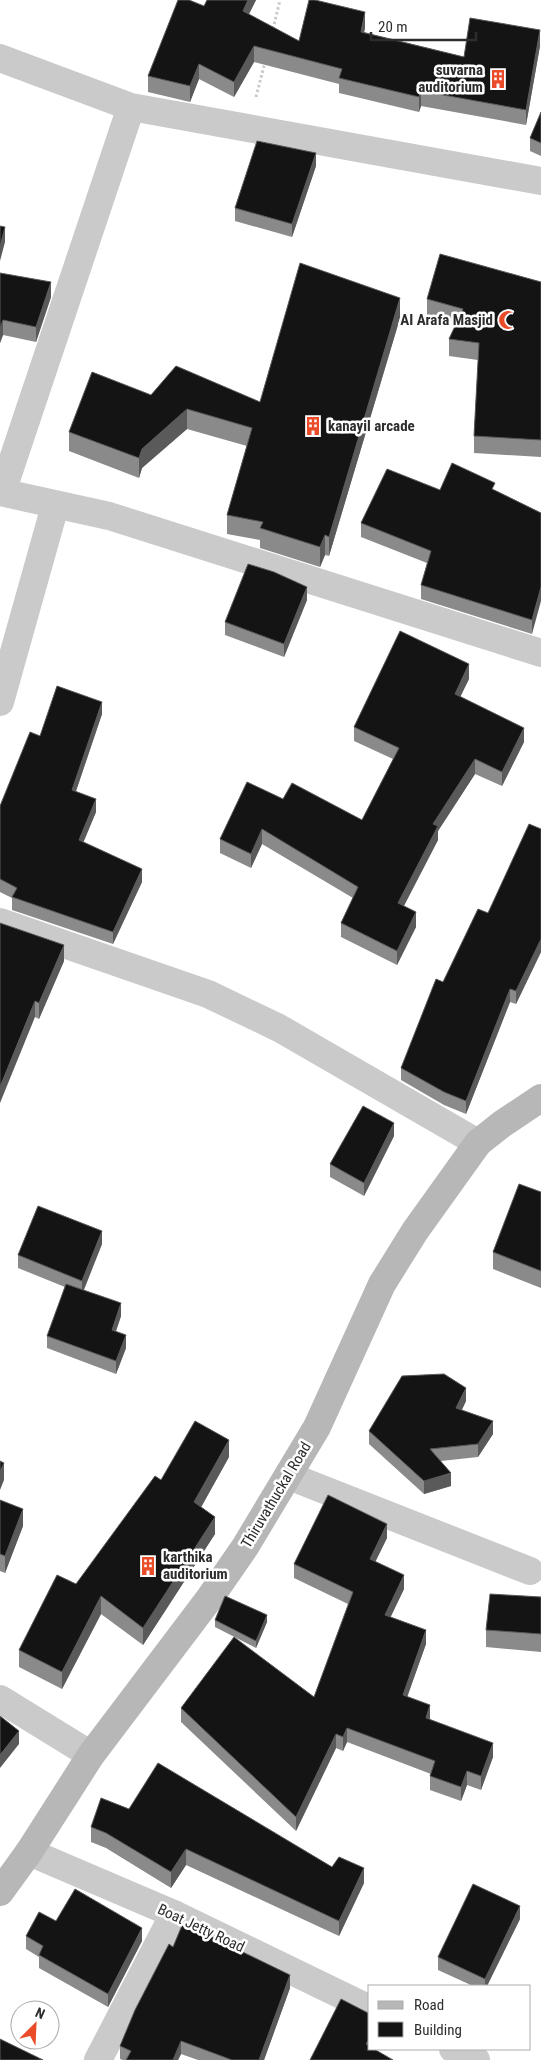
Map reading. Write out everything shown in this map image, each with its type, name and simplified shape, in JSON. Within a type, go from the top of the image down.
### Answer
[{"type":"main road","name":"Thiruvathuckal Road","points":[[0,1892],[29,1852],[91,1755],[209,1599],[245,1547],[317,1428],[382,1284],[415,1231],[478,1143],[541,1098]]},
{"type":"street","points":[[0,58],[131,107],[541,181]]},
{"type":"street","points":[[131,107],[1,492],[55,506],[109,516],[541,653]]},
{"type":"street","points":[[0,702],[55,506]]},
{"type":"street","points":[[0,922],[208,994],[279,1028],[478,1143]]},
{"type":"street","points":[[289,1476],[530,1571]]},
{"type":"street","points":[[0,1699],[91,1755]]},
{"type":"street","name":"Boat Jetty Road","points":[[29,1852],[174,1914],[368,2008]]},
{"type":"street","points":[[98,2060],[174,1914]]},
{"type":"street","points":[[455,2050],[476,2060]]},
{"type":"path","points":[[271,36],[280,0]]},
{"type":"path","points":[[248,127],[267,54]]},
{"type":"building","points":[[178,0],[189,0],[204,6],[207,0],[248,0],[243,11],[299,41],[309,0],[315,0],[365,12],[361,32],[464,57],[470,18],[540,30],[526,110],[421,91],[419,97],[339,78],[342,69],[254,46],[234,82],[199,64],[190,86],[148,76]]},
{"type":"building","points":[[541,112],[541,143],[530,138]]},
{"type":"building","points":[[257,141],[316,153],[292,224],[235,208]]},
{"type":"building","points":[[0,226],[5,227],[0,247]]},
{"type":"building","points":[[440,254],[541,282],[541,440],[474,436],[479,343],[449,339],[463,309],[427,299]]},
{"type":"building","name":"kanayil arcade","points":[[300,263],[400,298],[329,537],[325,535],[320,547],[260,528],[263,522],[227,515],[252,428],[187,409],[142,449],[139,458],[69,432],[92,372],[151,395],[176,366],[260,402]]},
{"type":"building","points":[[0,273],[51,282],[36,327],[3,320],[0,328]]},
{"type":"building","points":[[452,463],[495,483],[492,489],[541,513],[541,587],[532,620],[421,585],[431,551],[361,523],[387,469],[440,490]]},
{"type":"building","points":[[248,564],[274,572],[307,587],[284,644],[225,622]]},
{"type":"building","points":[[400,631],[469,664],[455,694],[524,728],[502,772],[475,759],[433,824],[438,826],[398,903],[416,912],[397,951],[341,923],[358,887],[262,829],[251,854],[220,839],[247,782],[283,799],[292,783],[362,820],[399,748],[354,727]]},
{"type":"building","points":[[57,686],[102,702],[72,790],[96,799],[79,840],[142,869],[113,932],[12,897],[17,888],[0,879],[0,806],[30,732],[40,736]]},
{"type":"building","points":[[529,824],[541,829],[541,939],[516,991],[510,989],[466,1101],[444,1092],[401,1068],[436,979],[443,982],[478,909],[488,913]]},
{"type":"building","points":[[0,923],[64,945],[39,1003],[35,1001],[0,1087]]},
{"type":"building","points":[[363,1106],[394,1123],[364,1183],[330,1164]]},
{"type":"building","points":[[519,1184],[541,1192],[541,1271],[493,1252]]},
{"type":"building","points":[[38,1206],[102,1231],[82,1281],[18,1255]]},
{"type":"building","points":[[66,1284],[121,1303],[112,1330],[126,1335],[116,1361],[47,1336]]},
{"type":"building","points":[[444,1374],[466,1388],[456,1408],[493,1421],[478,1444],[430,1449],[451,1473],[424,1481],[369,1431],[402,1376]]},
{"type":"building","points":[[195,1421],[229,1440],[194,1502],[215,1517],[143,1628],[101,1596],[62,1672],[19,1650],[57,1575],[76,1584],[155,1476],[161,1480]]},
{"type":"building","points":[[0,1461],[4,1463],[0,1472]]},
{"type":"building","points":[[328,1495],[387,1524],[370,1559],[404,1575],[385,1615],[426,1630],[403,1695],[430,1705],[426,1718],[493,1743],[481,1776],[467,1771],[461,1787],[430,1776],[435,1761],[347,1728],[343,1737],[336,1734],[296,1817],[181,1708],[234,1637],[314,1697],[353,1592],[294,1564]]},
{"type":"building","points":[[0,1500],[23,1509],[5,1556],[0,1554]]},
{"type":"building","points":[[490,1594],[541,1597],[541,1634],[486,1630]]},
{"type":"building","points":[[225,1596],[267,1615],[256,1641],[215,1620]]},
{"type":"building","points":[[0,1716],[19,1731],[0,1755]]},
{"type":"building","points":[[158,1763],[332,1867],[339,1857],[364,1868],[339,1921],[186,1849],[171,1872],[106,1833],[91,1827],[101,1798],[129,1809]]},
{"type":"building","points":[[473,1884],[520,1906],[485,1979],[438,1957]]},
{"type":"building","points":[[75,1889],[142,1928],[108,1994],[39,1955],[43,1946],[26,1936],[39,1912],[56,1921]]},
{"type":"building","points":[[183,1923],[290,1975],[259,2060],[232,2060],[181,2041],[173,2060],[126,2060],[131,2051],[120,2046],[135,2010],[169,1944],[173,1947]]},
{"type":"building","points":[[341,1999],[368,2013],[368,2041],[366,2044],[368,2045],[368,2050],[376,2050],[393,2060],[310,2060]]},
{"type":"building","points":[[0,2039],[10,2044],[10,2050],[23,2050],[43,2060],[0,2060]]},
{"type":"place","name":"suvarna auditorium","points":[[498,79]]},
{"type":"place","name":"AI Arafa Masjid","points":[[508,320]]},
{"type":"place","name":"kanayil arcade","points":[[313,426]]},
{"type":"place","name":"karthika auditorium","points":[[148,1566]]}]
